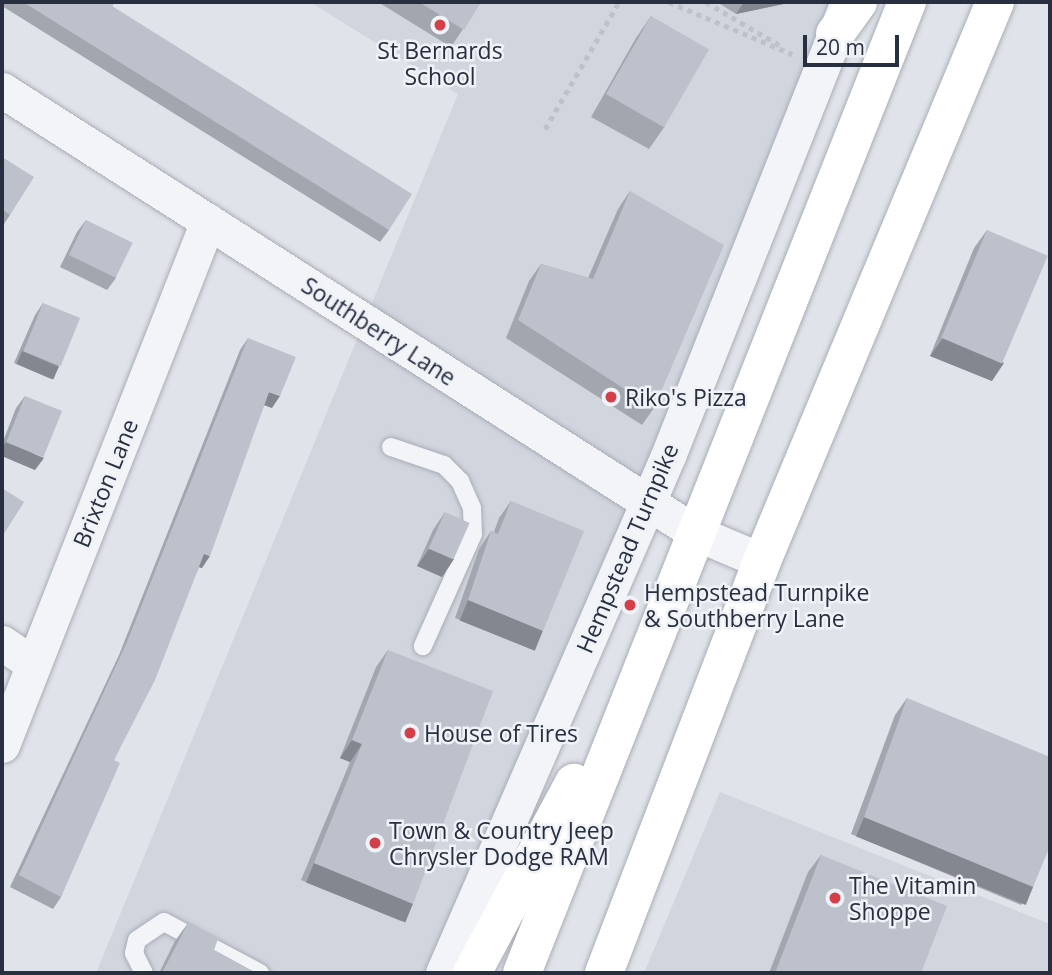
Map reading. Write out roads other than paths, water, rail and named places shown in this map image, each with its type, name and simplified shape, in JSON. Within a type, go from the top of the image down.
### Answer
[{"type":"main road","points":[[842,18],[858,2]]},
{"type":"main road","points":[[522,973],[657,626],[907,2]]},
{"type":"main road","points":[[604,973],[762,561],[995,2]]},
{"type":"main road","points":[[472,973],[657,626]]},
{"type":"street","name":"Hempstead Turnpike","points":[[443,973],[648,503],[842,18]]},
{"type":"street","name":"Southberry Lane","points":[[2,90],[696,533],[762,561]]},
{"type":"street","name":"Brixton Lane","points":[[2,745],[208,221]]},
{"type":"street","points":[[2,643],[33,664]]},
{"type":"lane","points":[[391,447],[444,465],[472,508],[473,534],[423,646]]},
{"type":"lane","points":[[144,973],[134,953],[137,940],[164,922],[260,973]]},
{"type":"place","name":"St Bernards School","points":[[440,25]]},
{"type":"place","name":"Riko's Pizza","points":[[611,397]]},
{"type":"place","name":"Hempstead Turnpike & Southberry Lane","points":[[630,605]]},
{"type":"place","name":"House of Tires","points":[[410,733]]},
{"type":"place","name":"Town & Country Jeep Chrysler Dodge RAM","points":[[375,843]]},
{"type":"place","name":"The Vitamin Shoppe","points":[[835,898]]}]
